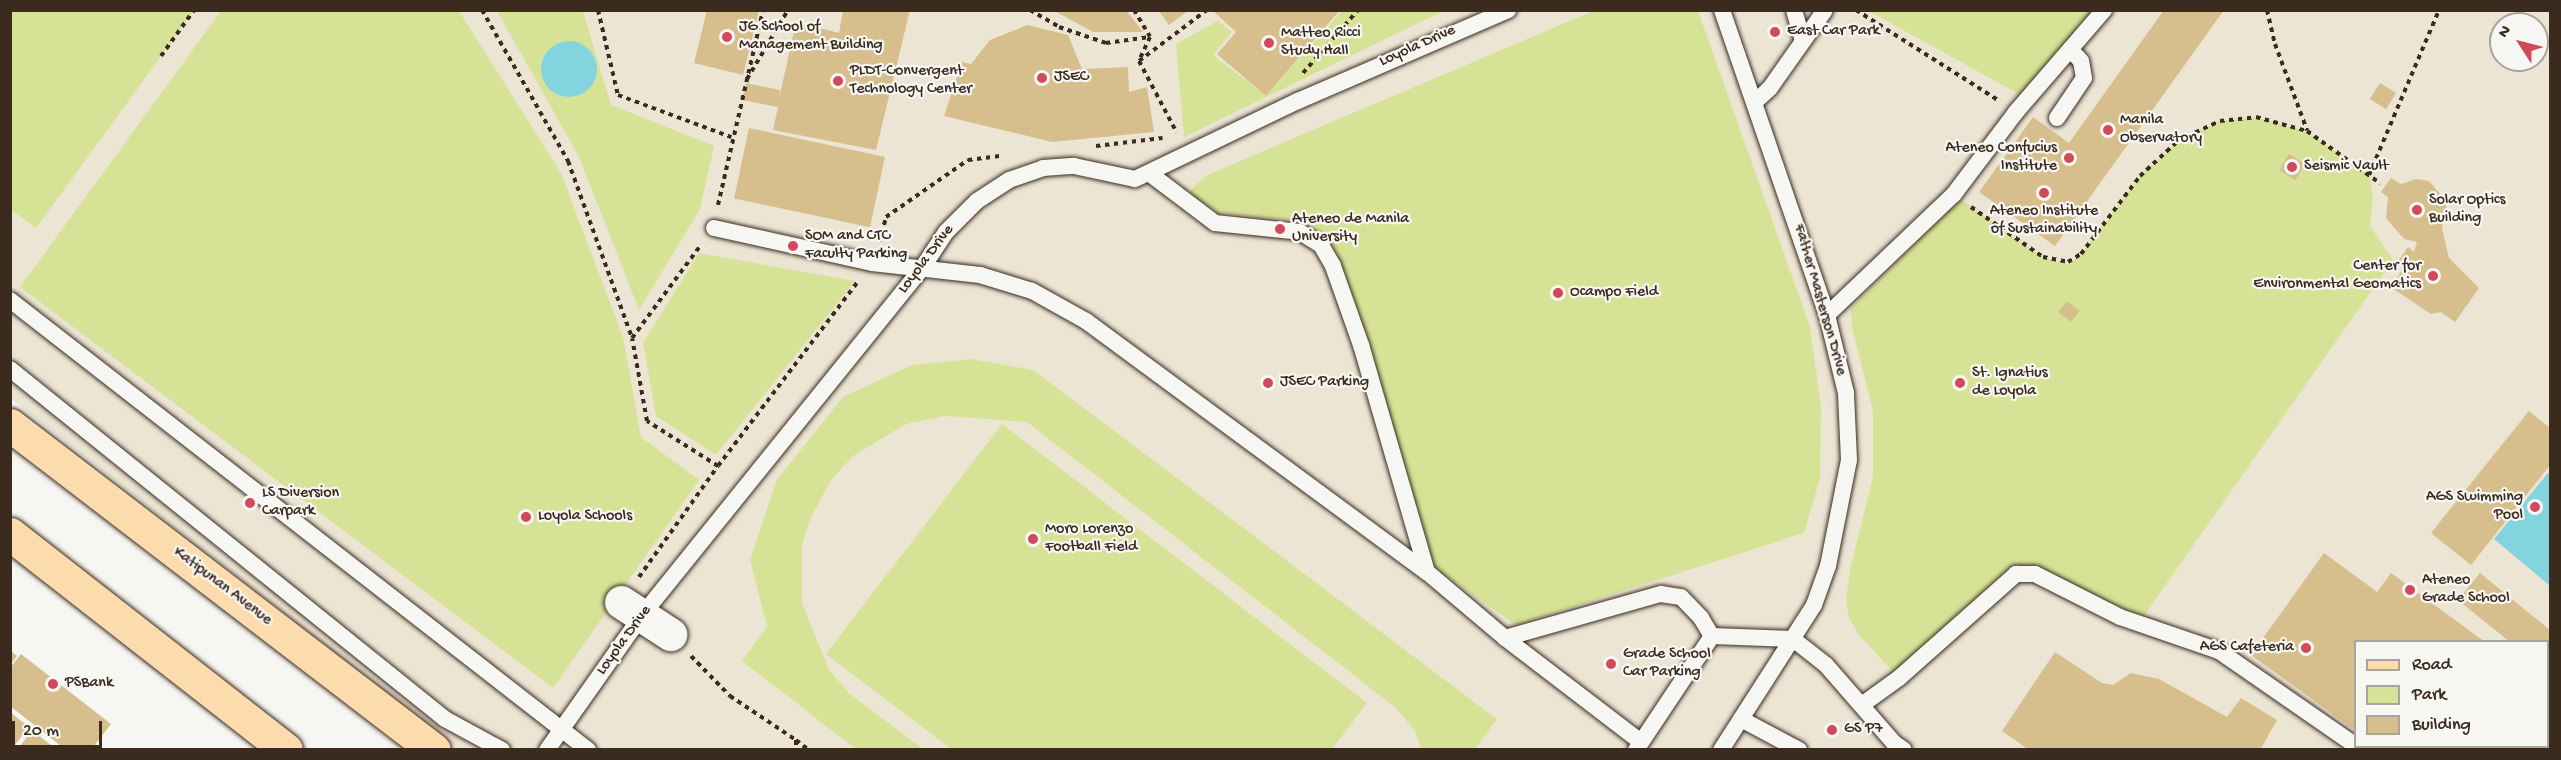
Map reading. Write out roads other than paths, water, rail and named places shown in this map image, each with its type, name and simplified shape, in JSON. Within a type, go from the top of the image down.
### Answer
[{"type":"main road","name":"Katipunan Avenue","points":[[10,425],[434,750]]},
{"type":"main road","points":[[10,534],[286,750]]},
{"type":"street","points":[[632,608],[670,634]]},
{"type":"lane","name":"Loyola Drive","points":[[547,750],[561,732],[632,608],[921,270],[954,224],[977,201],[1009,180],[1043,168],[1074,166],[1135,179],[1298,101],[1508,10]]},
{"type":"lane","name":"Father Masterson Drive","points":[[1721,750],[1814,605],[1828,566],[1849,460],[1846,393],[1827,315],[1756,101],[1722,10]]},
{"type":"lane","points":[[1794,10],[1803,41]]},
{"type":"lane","points":[[1756,101],[1770,88],[1825,10]]},
{"type":"lane","points":[[1827,315],[1954,194],[2016,112],[2104,10]]},
{"type":"lane","points":[[2057,118],[2084,78],[2081,61],[2070,49]]},
{"type":"lane","points":[[1149,173],[1215,223],[1300,232],[1321,245],[1333,266],[1361,345],[1427,572]]},
{"type":"lane","points":[[714,228],[872,263],[998,280],[1032,291],[1086,321],[1427,572],[1638,746],[1712,636]]},
{"type":"lane","points":[[10,300],[561,732],[588,750]]},
{"type":"lane","points":[[10,369],[445,719],[502,750]]},
{"type":"lane","points":[[1863,704],[1899,678],[2016,574],[2035,574],[2120,617],[2219,651],[2354,745]]},
{"type":"lane","points":[[1505,638],[1661,594],[1681,597],[1712,636],[1793,639],[1826,665],[1863,704],[1896,748]]},
{"type":"lane","points":[[1741,718],[1799,750]]},
{"type":"water","points":[[569,41],[580,43],[589,49],[595,58],[597,69],[595,80],[589,89],[580,95],[569,97],[558,95],[549,89],[543,80],[541,69],[543,58],[549,49],[558,43]]},
{"type":"water","name":"AGS Swimming Pool","points":[[2548,473],[2550,475],[2550,586],[2494,539]]},
{"type":"place","name":"East Car Park","points":[[1775,32]]},
{"type":"place","name":"JG School of Management Building","points":[[727,37]]},
{"type":"place","name":"Matteo Ricci Study Hall","points":[[1269,43]]},
{"type":"place","name":"JSEC","points":[[1042,78]]},
{"type":"place","name":"PLDT-Convergent Technology Center","points":[[838,81]]},
{"type":"place","name":"Manila Observatory","points":[[2108,130]]},
{"type":"place","name":"Ateneo Confucius Institute","points":[[2069,158]]},
{"type":"place","name":"Seismic Vault","points":[[2292,167]]},
{"type":"place","name":"Ateneo Institute of Sustainability","points":[[2044,193]]},
{"type":"place","name":"Solar Optics Building","points":[[2417,210]]},
{"type":"place","name":"Ateneo de Manila University","points":[[1280,229]]},
{"type":"place","name":"SOM and CTC Faculty Parking","points":[[793,246]]},
{"type":"place","name":"Center for Environmental Geomatics","points":[[2433,276]]},
{"type":"place","name":"Ocampo Field","points":[[1558,293]]},
{"type":"place","name":"JSEC Parking","points":[[1268,383]]},
{"type":"place","name":"St. Ignatius de Loyola","points":[[1960,383]]},
{"type":"place","name":"LS Diversion Carpark","points":[[250,503]]},
{"type":"place","name":"AGS Swimming Pool","points":[[2535,507]]},
{"type":"place","name":"Loyola Schools","points":[[526,517]]},
{"type":"place","name":"Moro Lorenzo Football Field","points":[[1033,539]]},
{"type":"place","name":"Ateneo Grade School","points":[[2410,590]]},
{"type":"place","name":"AGS Cafeteria","points":[[2306,648]]},
{"type":"place","name":"Grade School Car Parking","points":[[1611,664]]},
{"type":"place","name":"PSBank","points":[[53,684]]},
{"type":"place","name":"GS P7","points":[[1832,730]]}]
